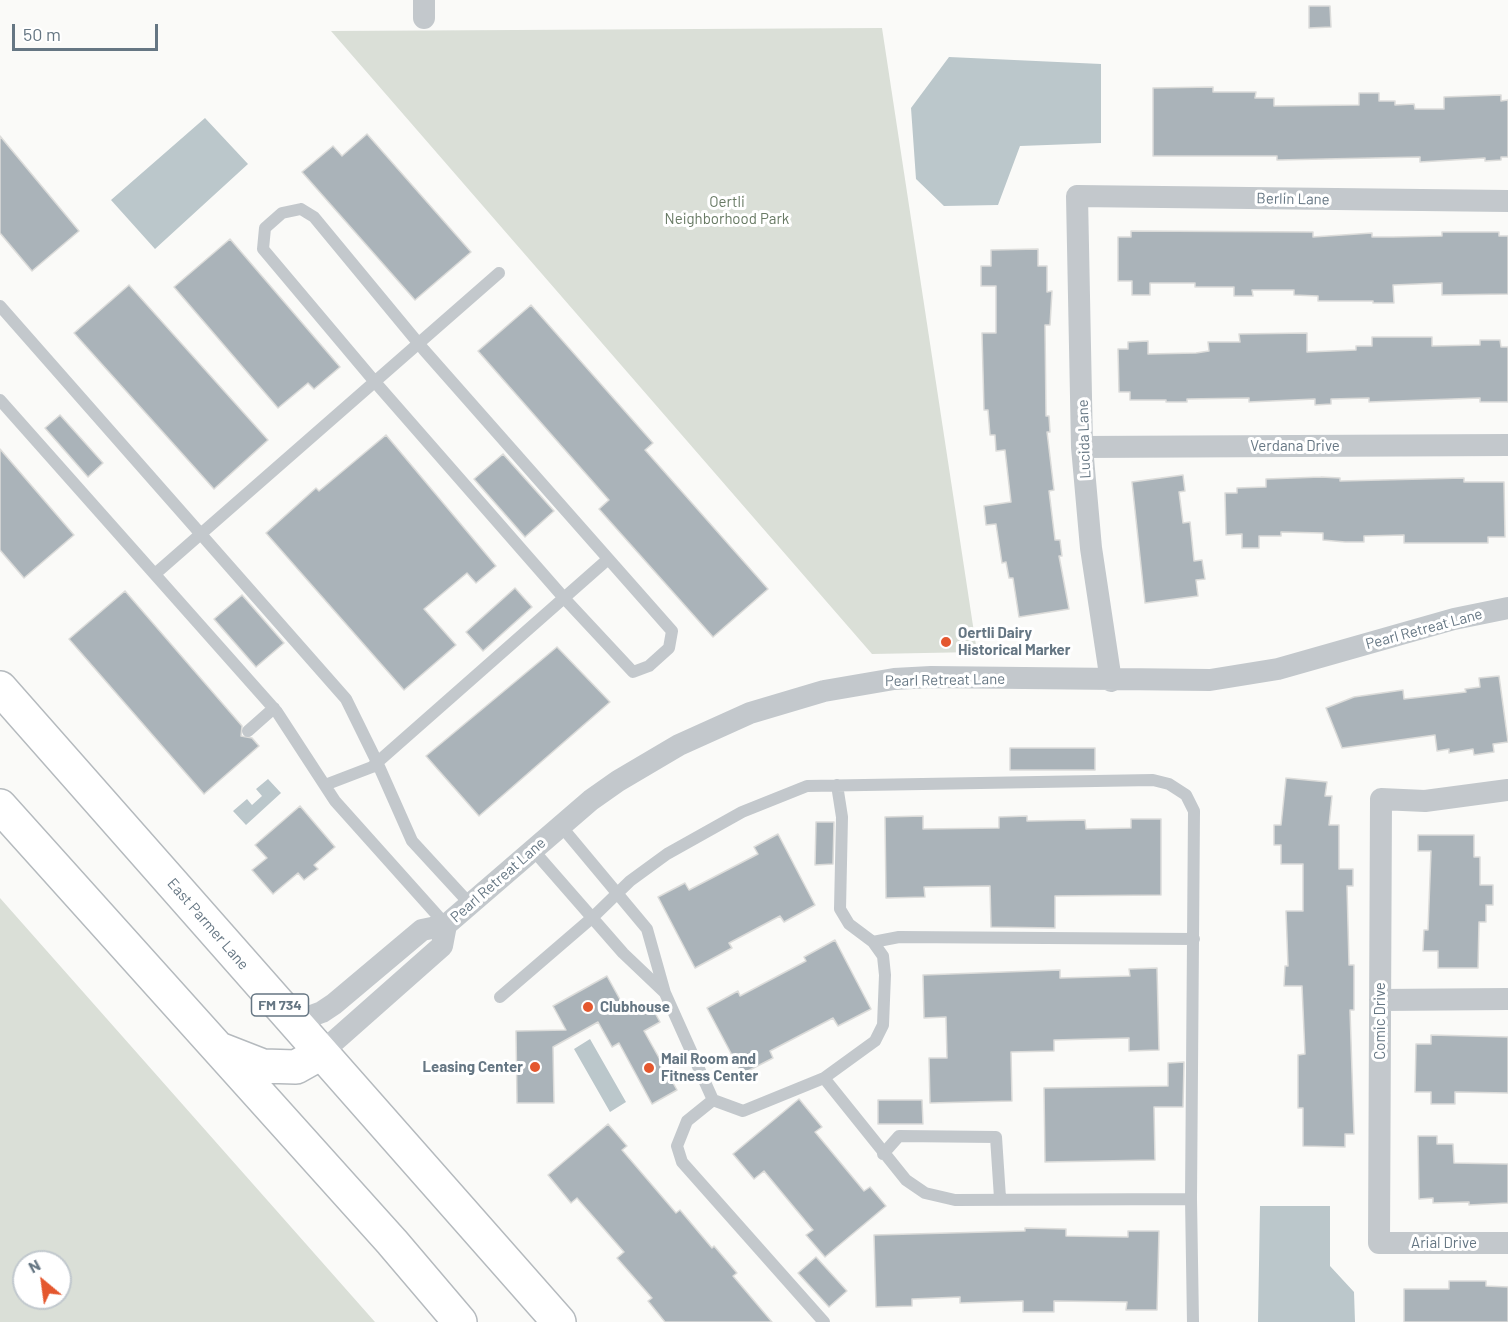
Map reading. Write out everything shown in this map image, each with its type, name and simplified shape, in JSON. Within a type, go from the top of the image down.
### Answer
[{"type":"main road","name":"East Parmer Lane","points":[[0,688],[559,1322]]},
{"type":"main road","points":[[0,806],[460,1322]]},
{"type":"main road","points":[[217,1048],[263,1066],[296,1067],[321,1053]]},
{"type":"street","name":"Berlin Lane","points":[[1077,196],[1508,201]]},
{"type":"street","name":"Lucida Lane","points":[[1077,196],[1082,447],[1091,548],[1111,681]]},
{"type":"street","name":"Verdana Drive","points":[[1082,447],[1508,445]]},
{"type":"street","name":"Pearl Retreat Lane","points":[[295,1022],[334,1004],[422,930],[446,924],[532,850],[618,781],[679,745],[750,713],[795,698],[859,684],[931,677],[1111,681],[1210,680],[1315,659],[1454,619],[1508,608]]},
{"type":"street","name":"Comic Drive","points":[[1379,1243],[1381,799],[1425,801],[1508,789]]},
{"type":"street","name":"Pearl Retreat Lane","points":[[321,1053],[442,946],[446,924]]},
{"type":"street","points":[[1380,1000],[1508,999]]},
{"type":"street","name":"Arial Drive","points":[[1379,1243],[1508,1243]]},
{"type":"lane","points":[[301,209],[314,217],[419,344],[607,560],[672,631],[669,648],[649,666],[633,672],[564,598],[375,382],[263,249],[265,228],[282,213],[301,209]]},
{"type":"lane","points":[[155,574],[499,273]]},
{"type":"lane","points":[[0,306],[346,699],[412,841],[471,903]]},
{"type":"lane","points":[[0,400],[274,708],[325,785],[367,838],[446,924]]},
{"type":"lane","points":[[325,785],[372,767],[607,560]]},
{"type":"lane","points":[[248,730],[274,708]]},
{"type":"lane","points":[[500,997],[617,894],[667,854],[742,812],[807,786],[1153,780],[1169,784],[1186,795],[1194,811],[1191,1199],[1193,1322]]},
{"type":"lane","points":[[561,826],[647,929],[665,993],[712,1100],[744,1111],[824,1078],[875,1041],[883,1025],[885,975],[883,956],[873,942],[849,924],[840,909],[842,817],[837,785]]},
{"type":"lane","points":[[532,850],[623,953],[665,993]]},
{"type":"lane","points":[[873,942],[899,937],[1194,939]]},
{"type":"lane","points":[[824,1078],[883,1154],[906,1180],[925,1193],[955,1200],[1000,1198],[1191,1199]]},
{"type":"lane","points":[[712,1100],[687,1120],[677,1146],[682,1162],[824,1322]]},
{"type":"lane","points":[[883,1154],[898,1136],[996,1137],[1000,1198]]},
{"type":"green space","name":"Oertli Neighborhood Park","points":[[882,28],[977,652],[872,654],[331,31]]},
{"type":"green space","points":[[0,898],[375,1322],[0,1322]]},
{"type":"shaded area","points":[[949,57],[1101,64],[1101,143],[1020,146],[998,205],[944,206],[916,179],[911,108]]},
{"type":"shaded area","points":[[205,118],[248,164],[155,249],[111,200]]},
{"type":"shaded area","points":[[268,779],[281,793],[246,825],[233,811],[247,799],[252,805],[262,796],[256,789]]},
{"type":"shaded area","points":[[590,1039],[626,1102],[610,1112],[574,1049]]},
{"type":"shaded area","points":[[1260,1206],[1330,1206],[1330,1266],[1354,1292],[1355,1322],[1258,1322]]},
{"type":"building","points":[[1309,6],[1330,6],[1331,27],[1309,28]]},
{"type":"building","points":[[1213,87],[1213,92],[1256,92],[1255,98],[1274,98],[1274,106],[1359,105],[1359,93],[1379,93],[1379,101],[1395,101],[1395,105],[1414,104],[1415,109],[1444,109],[1444,97],[1501,95],[1501,101],[1508,100],[1508,157],[1485,161],[1485,158],[1420,162],[1420,157],[1277,160],[1277,156],[1153,156],[1153,88]]},
{"type":"building","points":[[367,134],[471,252],[415,300],[302,172],[333,146],[342,156]]},
{"type":"building","points":[[0,136],[79,231],[32,271],[0,233]]},
{"type":"building","points":[[1131,231],[1313,232],[1313,237],[1372,233],[1372,237],[1442,236],[1442,232],[1499,232],[1499,236],[1508,236],[1508,294],[1442,295],[1442,283],[1393,285],[1394,303],[1373,303],[1373,301],[1318,301],[1318,296],[1294,295],[1294,290],[1252,290],[1253,296],[1234,296],[1234,287],[1195,287],[1195,283],[1150,283],[1150,295],[1132,295],[1132,281],[1118,281],[1118,237],[1131,237]]},
{"type":"building","points":[[230,239],[340,367],[314,389],[308,383],[278,408],[174,287]]},
{"type":"building","points":[[1038,249],[1038,266],[1047,266],[1047,292],[1052,291],[1050,325],[1045,325],[1046,416],[1049,416],[1050,432],[1047,432],[1054,490],[1049,491],[1055,540],[1060,540],[1062,556],[1059,556],[1069,609],[1019,617],[1013,578],[1009,578],[1006,562],[1002,563],[996,524],[986,525],[984,506],[1011,502],[1005,450],[996,451],[995,435],[990,435],[988,410],[984,410],[982,333],[996,333],[996,286],[981,286],[981,266],[991,266],[991,250]]},
{"type":"building","points":[[129,285],[268,440],[214,489],[74,333]]},
{"type":"building","points":[[531,305],[653,443],[645,450],[768,589],[713,637],[599,509],[609,500],[478,351]]},
{"type":"building","points":[[1307,333],[1307,352],[1356,350],[1356,346],[1372,346],[1372,337],[1432,337],[1432,346],[1480,345],[1480,340],[1500,340],[1501,347],[1508,347],[1508,402],[1480,402],[1480,398],[1369,402],[1369,398],[1331,399],[1331,404],[1315,405],[1315,399],[1249,402],[1249,398],[1187,399],[1187,402],[1166,402],[1166,400],[1130,400],[1130,392],[1119,392],[1118,349],[1128,349],[1128,342],[1148,341],[1148,354],[1196,353],[1209,351],[1208,342],[1240,342],[1239,334]]},
{"type":"building","points":[[60,415],[103,463],[88,477],[45,428]]},
{"type":"building","points":[[386,435],[496,566],[476,583],[467,573],[424,609],[456,645],[404,690],[266,533],[316,488],[319,491]]},
{"type":"building","points":[[0,449],[74,535],[24,578],[0,550]]},
{"type":"building","points":[[503,454],[554,511],[525,537],[474,479]]},
{"type":"building","points":[[1183,475],[1185,491],[1179,492],[1183,523],[1190,522],[1194,561],[1202,560],[1205,579],[1196,580],[1198,596],[1145,603],[1132,482]]},
{"type":"building","points":[[1340,478],[1340,481],[1464,478],[1464,482],[1504,482],[1505,537],[1488,537],[1488,543],[1404,543],[1404,535],[1364,536],[1364,542],[1345,542],[1323,540],[1323,533],[1281,532],[1281,536],[1259,536],[1259,548],[1242,548],[1242,534],[1226,535],[1225,493],[1237,493],[1237,488],[1266,487],[1266,479]]},
{"type":"building","points":[[515,588],[532,607],[483,651],[466,632]]},
{"type":"building","points":[[125,591],[242,726],[241,736],[252,738],[259,746],[204,794],[69,639]]},
{"type":"building","points":[[242,595],[284,643],[256,667],[214,619]]},
{"type":"building","points":[[557,647],[610,702],[479,816],[426,756]]},
{"type":"building","points":[[1499,676],[1508,742],[1493,744],[1494,752],[1474,755],[1473,749],[1449,753],[1449,749],[1437,751],[1435,735],[1342,748],[1326,708],[1354,697],[1403,690],[1404,699],[1466,692],[1465,689],[1480,687],[1479,678]]},
{"type":"building","points":[[1010,748],[1095,748],[1095,770],[1010,770]]},
{"type":"building","points":[[1286,778],[1327,782],[1325,796],[1332,796],[1329,825],[1339,825],[1339,869],[1353,869],[1353,886],[1347,886],[1349,965],[1354,965],[1354,1010],[1350,1010],[1354,1134],[1345,1134],[1345,1147],[1303,1146],[1303,1108],[1298,1108],[1298,1055],[1305,1054],[1302,986],[1284,986],[1285,966],[1288,966],[1286,911],[1303,911],[1303,864],[1281,864],[1281,845],[1274,845],[1274,825],[1281,825]]},
{"type":"building","points":[[300,806],[335,847],[314,865],[318,869],[304,880],[298,873],[273,894],[252,870],[267,858],[255,845]]},
{"type":"building","points":[[923,816],[923,829],[999,828],[999,817],[1027,816],[1027,821],[1085,820],[1086,829],[1131,828],[1131,819],[1161,819],[1161,895],[1055,896],[1055,928],[991,927],[990,886],[924,887],[925,897],[886,898],[885,817]]},
{"type":"building","points":[[816,822],[834,822],[833,864],[815,865]]},
{"type":"building","points":[[778,834],[815,905],[784,922],[780,916],[729,943],[732,948],[695,968],[658,897],[685,883],[689,890],[758,854],[754,847]]},
{"type":"building","points":[[1418,835],[1474,835],[1474,857],[1480,857],[1480,885],[1493,885],[1493,905],[1486,905],[1486,922],[1479,922],[1478,968],[1438,968],[1438,951],[1423,951],[1424,930],[1428,930],[1431,851],[1418,851]]},
{"type":"building","points":[[835,940],[871,1009],[838,1026],[833,1018],[770,1051],[773,1058],[742,1074],[707,1008],[738,991],[740,996],[806,961],[804,957]]},
{"type":"building","points":[[1157,968],[1159,1050],[1129,1051],[1129,1038],[1054,1040],[1054,1051],[1011,1052],[1012,1101],[930,1103],[929,1058],[947,1058],[946,1017],[924,1018],[923,975],[1060,970],[1060,978],[1130,976],[1129,969]]},
{"type":"building","points":[[607,976],[628,1014],[649,1002],[660,1022],[644,1031],[677,1090],[652,1104],[619,1043],[612,1047],[598,1022],[553,1047],[554,1103],[517,1103],[516,1031],[566,1030],[553,1006]]},
{"type":"building","points":[[1431,1035],[1508,1037],[1508,1093],[1455,1092],[1455,1104],[1431,1104],[1431,1092],[1415,1092],[1416,1044],[1431,1044]]},
{"type":"building","points":[[1184,1062],[1183,1107],[1154,1107],[1155,1160],[1045,1162],[1044,1088],[1168,1086],[1168,1063]]},
{"type":"building","points":[[799,1099],[822,1127],[815,1132],[864,1191],[870,1187],[886,1206],[825,1257],[806,1235],[813,1230],[764,1171],[754,1179],[733,1154]]},
{"type":"building","points":[[878,1100],[922,1100],[923,1124],[878,1124]]},
{"type":"building","points":[[608,1124],[627,1146],[622,1150],[676,1213],[680,1210],[712,1248],[714,1246],[737,1273],[733,1276],[772,1322],[665,1322],[648,1301],[652,1298],[617,1258],[624,1252],[577,1198],[571,1203],[548,1175]]},
{"type":"building","points":[[1418,1136],[1437,1136],[1437,1144],[1453,1144],[1454,1163],[1508,1164],[1508,1203],[1469,1205],[1469,1202],[1433,1203],[1433,1198],[1419,1199]]},
{"type":"building","points":[[1025,1228],[1066,1229],[1066,1236],[1128,1237],[1128,1231],[1159,1231],[1157,1310],[1126,1310],[1127,1302],[1054,1301],[1054,1312],[1023,1312],[1023,1301],[960,1303],[960,1297],[912,1299],[912,1306],[876,1307],[874,1235],[1025,1231]]},
{"type":"building","points":[[816,1257],[847,1291],[829,1307],[798,1273]]},
{"type":"building","points":[[1449,1281],[1486,1281],[1486,1286],[1508,1287],[1508,1322],[1404,1322],[1404,1289],[1449,1289]]},
{"type":"place","name":"Oertli Dairy Historical Marker","points":[[946,642]]},
{"type":"place","name":"Clubhouse","points":[[588,1007]]},
{"type":"place","name":"Leasing Center","points":[[535,1067]]},
{"type":"place","name":"Mail Room and Fitness Center","points":[[649,1068]]}]
